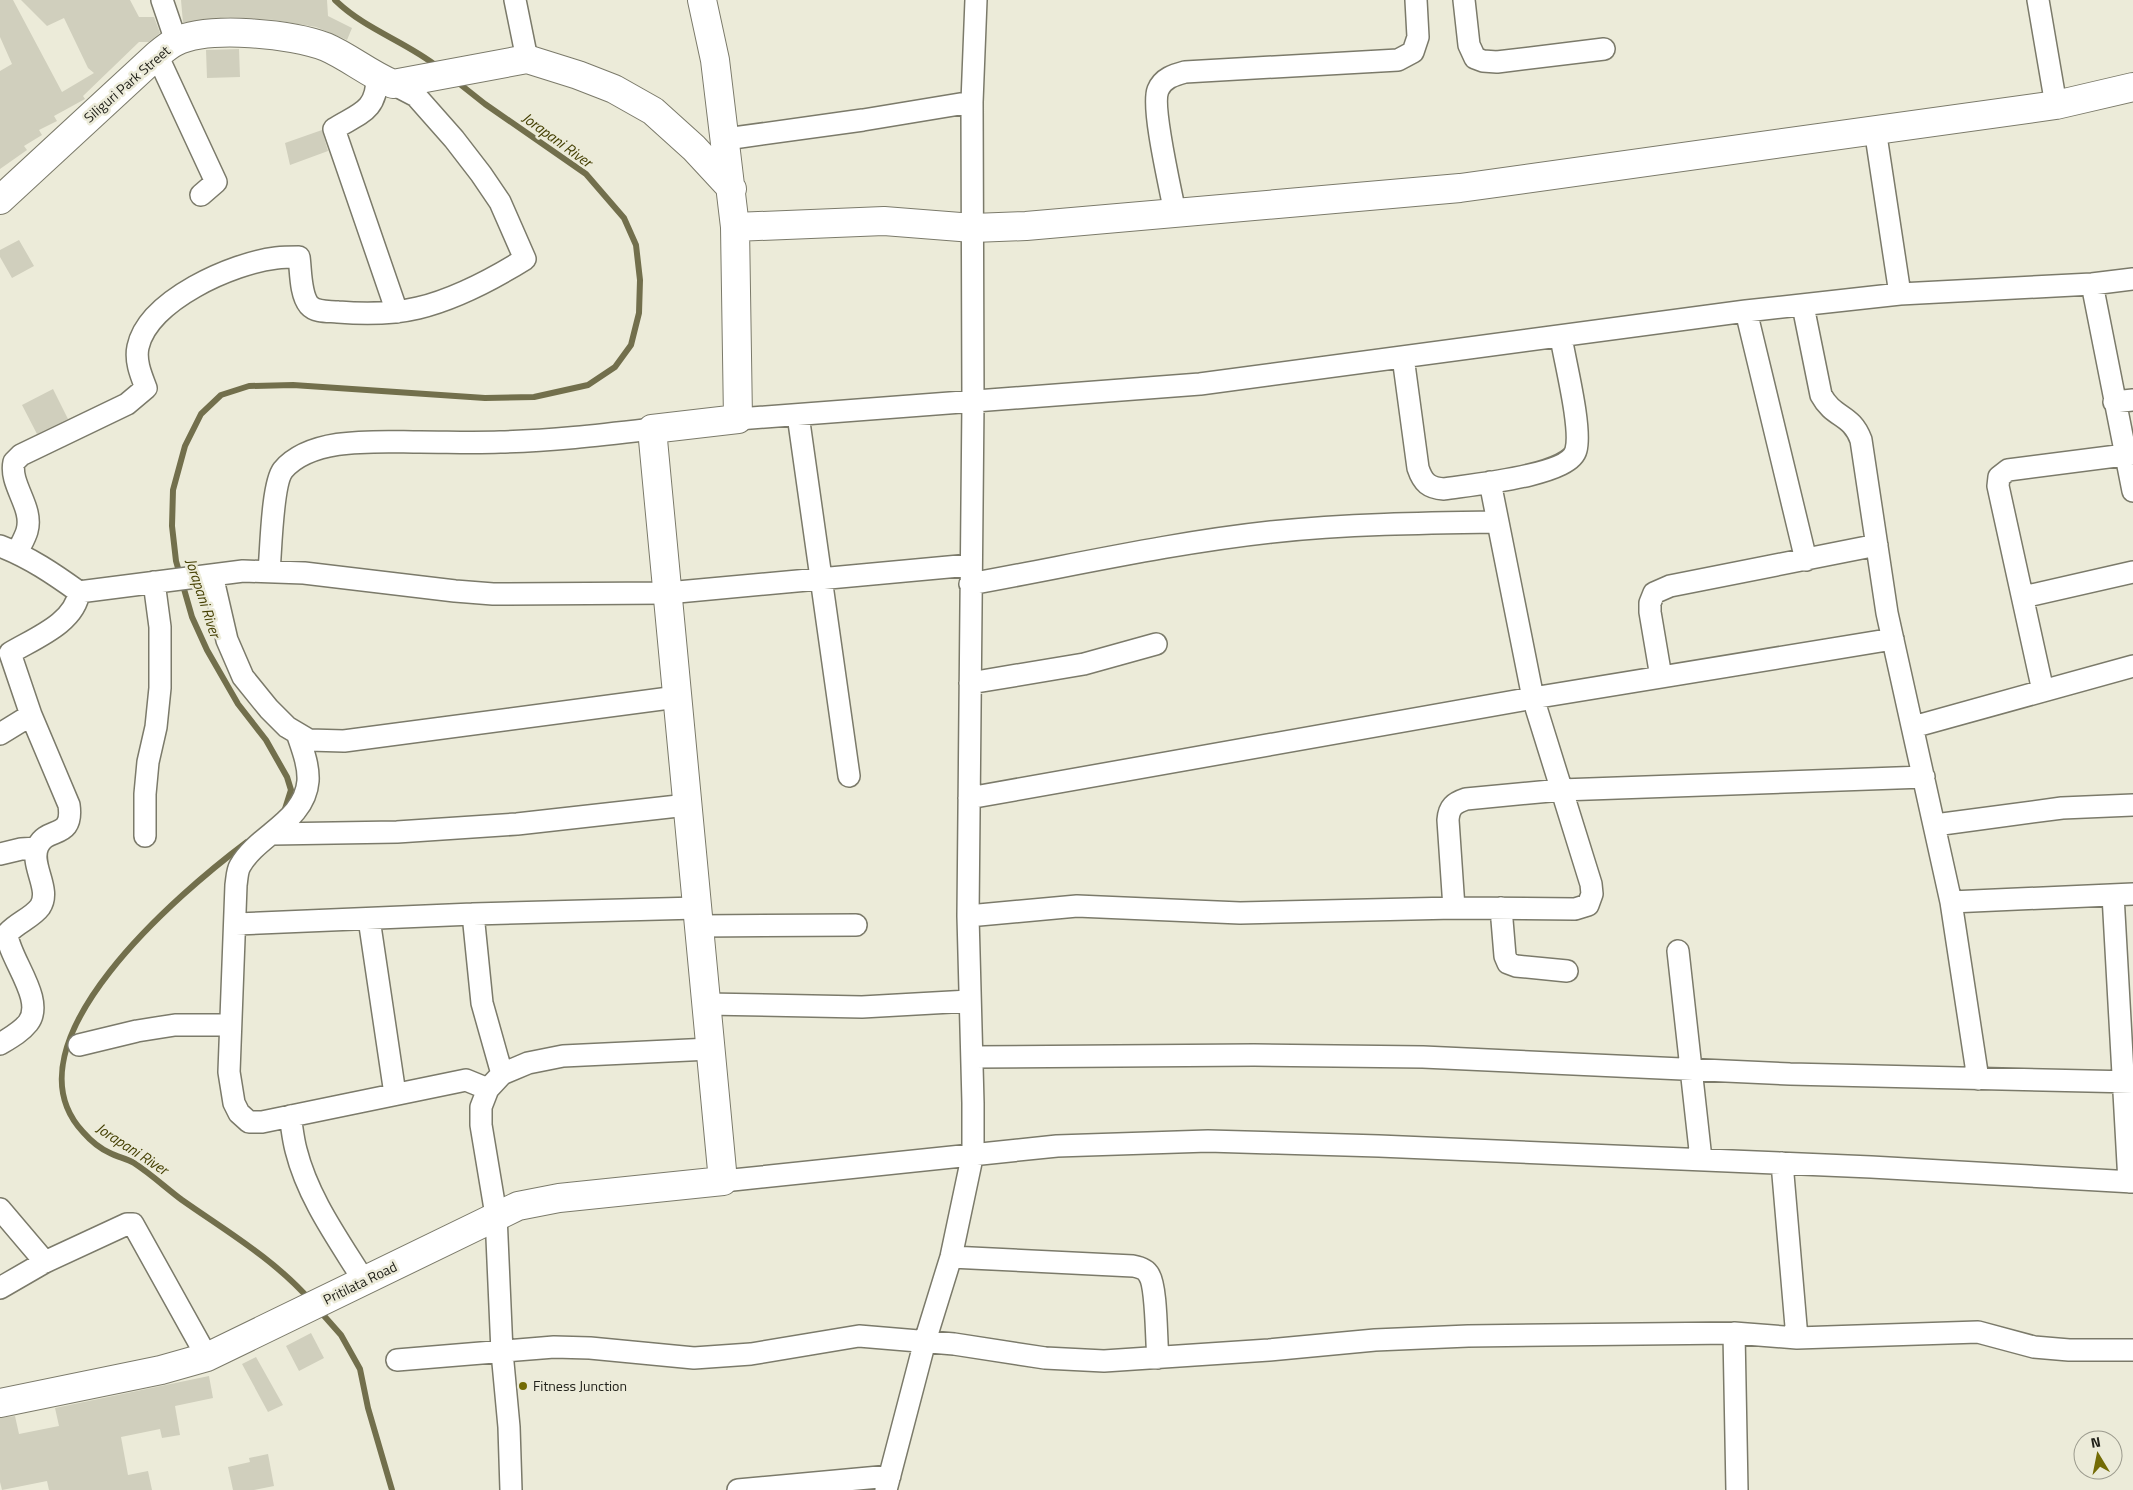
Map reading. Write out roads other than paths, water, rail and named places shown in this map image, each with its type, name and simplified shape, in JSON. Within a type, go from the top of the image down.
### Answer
[{"type":"street","points":[[162,0],[166,48],[216,182],[200,195]]},
{"type":"street","points":[[515,0],[516,60]]},
{"type":"street","points":[[702,0],[716,60],[732,189],[735,227],[738,419]]},
{"type":"street","points":[[738,1490],[888,1483],[925,1341],[951,1258],[973,1153],[968,916],[973,402],[972,102],[976,0]]},
{"type":"street","points":[[1175,213],[1156,109],[1158,91],[1168,77],[1185,72],[1398,60],[1413,52],[1418,37],[1416,0]]},
{"type":"street","points":[[1464,0],[1469,45],[1475,58],[1483,62],[1604,49]]},
{"type":"street","points":[[2038,0],[2056,104]]},
{"type":"street","name":"Siliguri Park Street","points":[[0,200],[166,48],[219,33],[291,37],[328,48],[385,81]]},
{"type":"street","points":[[397,312],[334,129],[372,105],[377,92],[385,81],[420,77],[516,60],[578,75],[614,89],[653,112],[694,148],[732,189]]},
{"type":"street","points":[[385,81],[416,96],[449,133],[500,202],[525,259],[502,273],[450,297],[418,308],[397,312],[346,313],[313,309],[305,294],[299,257],[276,258],[242,267],[189,288],[155,317],[143,334],[138,348],[138,359],[140,372],[146,388],[127,404],[21,455],[14,462],[14,472],[29,519],[27,531],[8,549],[45,569],[79,592],[243,571],[269,571],[304,573],[455,592],[667,593],[820,578],[970,575],[1270,532],[1361,525],[1498,522]]},
{"type":"street","points":[[735,227],[884,221],[973,228],[1026,226],[1460,188],[2056,104],[2133,87]]},
{"type":"street","points":[[726,139],[972,102]]},
{"type":"street","points":[[1875,130],[1900,294]]},
{"type":"street","points":[[269,571],[276,490],[282,472],[296,458],[319,449],[358,442],[500,442],[562,439],[738,419],[1200,384],[1746,311],[1900,294],[2092,284],[2133,279]]},
{"type":"street","points":[[2092,284],[2124,401],[2133,491]]},
{"type":"street","points":[[1803,306],[1821,395],[1826,405],[1834,413],[1849,420],[1856,428],[1861,440],[1893,639],[1951,902],[1978,1079]]},
{"type":"street","points":[[1746,311],[1806,560]]},
{"type":"street","points":[[1404,357],[1418,468],[1422,480],[1432,488],[1444,489],[1532,475],[1557,467],[1569,460],[1576,452],[1578,432],[1561,337]]},
{"type":"street","points":[[798,415],[849,776]]},
{"type":"street","points":[[652,429],[723,1181],[845,1169],[973,1153],[1057,1146],[1208,1141],[1701,1159],[2131,1182],[2123,894],[1951,902]]},
{"type":"street","points":[[2043,691],[1998,486],[1999,477],[2008,470],[2129,454]]},
{"type":"street","points":[[968,916],[1077,906],[1240,913],[1454,908],[1575,909],[1588,905],[1592,894],[1591,884],[1533,698],[1490,482]]},
{"type":"street","points":[[1661,677],[1650,612],[1650,603],[1654,593],[1670,586],[1877,545]]},
{"type":"street","points":[[2023,597],[2133,572]]},
{"type":"street","points":[[209,575],[227,640],[242,677],[286,727],[309,740],[344,741],[677,697]]},
{"type":"street","points":[[145,836],[145,794],[148,762],[156,728],[160,688],[160,627],[157,581]]},
{"type":"street","points":[[3,1036],[21,1031],[30,1021],[33,1008],[31,994],[8,944],[7,934],[13,926],[40,906],[43,897],[36,858],[37,848],[41,842],[68,824],[70,816],[69,805],[31,715],[10,653],[65,618],[74,609],[79,592]]},
{"type":"street","points":[[969,798],[1533,698],[1893,639]]},
{"type":"street","points":[[970,683],[1084,664],[1156,644]]},
{"type":"street","points":[[1913,727],[2133,666]]},
{"type":"street","points":[[0,734],[31,715]]},
{"type":"street","points":[[297,733],[305,756],[308,781],[304,797],[293,813],[272,834],[251,850],[239,868],[236,885],[236,924],[230,1025],[230,1072],[234,1103],[239,1113],[249,1122],[262,1122],[466,1080],[495,1082]]},
{"type":"street","points":[[1454,908],[1448,820],[1449,810],[1455,803],[1466,799],[1561,790],[1924,777]]},
{"type":"street","points":[[272,834],[397,832],[508,824],[687,805]]},
{"type":"street","points":[[1935,825],[2062,808],[2133,805]]},
{"type":"street","points":[[0,854],[21,849],[37,848]]},
{"type":"street","points":[[1501,908],[1505,956],[1508,963],[1516,966],[1567,971]]},
{"type":"street","points":[[236,924],[473,914],[698,917],[856,925]]},
{"type":"street","points":[[473,914],[482,1003],[495,1082]]},
{"type":"street","points":[[369,919],[395,1094]]},
{"type":"street","points":[[1678,950],[1701,1159]]},
{"type":"street","points":[[706,1004],[777,1007],[862,1007],[969,1001]]},
{"type":"street","points":[[79,1045],[137,1031],[176,1025],[230,1025]]},
{"type":"street","points":[[511,1490],[496,1216],[481,1125],[481,1107],[495,1082],[528,1063],[563,1056],[710,1049]]},
{"type":"street","points":[[972,1057],[1254,1054],[1423,1057],[1692,1069],[2128,1083]]},
{"type":"street","points":[[290,1116],[296,1150],[307,1183],[359,1283]]},
{"type":"street","points":[[1782,1163],[1797,1338]]},
{"type":"street","name":"Pritilata Road","points":[[0,1403],[161,1370],[207,1357],[518,1206],[540,1201],[723,1181]]},
{"type":"street","points":[[0,1209],[45,1262]]},
{"type":"street","points":[[0,1288],[45,1262],[127,1224],[133,1224],[207,1357]]},
{"type":"street","points":[[951,1258],[1143,1268],[1150,1275],[1153,1287],[1158,1358]]},
{"type":"street","points":[[397,1360],[554,1347],[694,1358],[752,1354],[859,1336],[925,1341],[1045,1358],[1104,1361],[1375,1340],[1468,1336],[1734,1333],[1797,1338],[1978,1332],[2034,1347],[2069,1350],[2133,1350]]},
{"type":"street","points":[[1734,1333],[1737,1490]]},
{"type":"waterway","name":"Jorapani River","points":[[335,0],[373,28],[438,67]]},
{"type":"waterway","name":"Jorapani River","points":[[285,809],[291,790],[287,777],[266,740],[238,704],[207,650],[192,617],[176,561],[172,526],[173,490],[185,446],[201,414],[221,395],[249,386],[293,385],[485,398],[534,397],[588,385],[615,367],[631,345],[639,313],[640,280],[636,245],[624,218],[586,174],[485,104],[456,81]]},
{"type":"waterway","name":"Jorapani River","points":[[247,842],[183,895],[145,931],[110,972],[82,1014],[65,1056],[64,1096],[83,1132],[99,1147],[134,1163],[182,1200],[249,1246],[281,1271],[310,1300]]},
{"type":"waterway","name":"Jorapani River","points":[[318,1309],[341,1335],[360,1369],[368,1408],[392,1490]]},
{"type":"place","name":"Fitness Junction","points":[[523,1386]]}]
